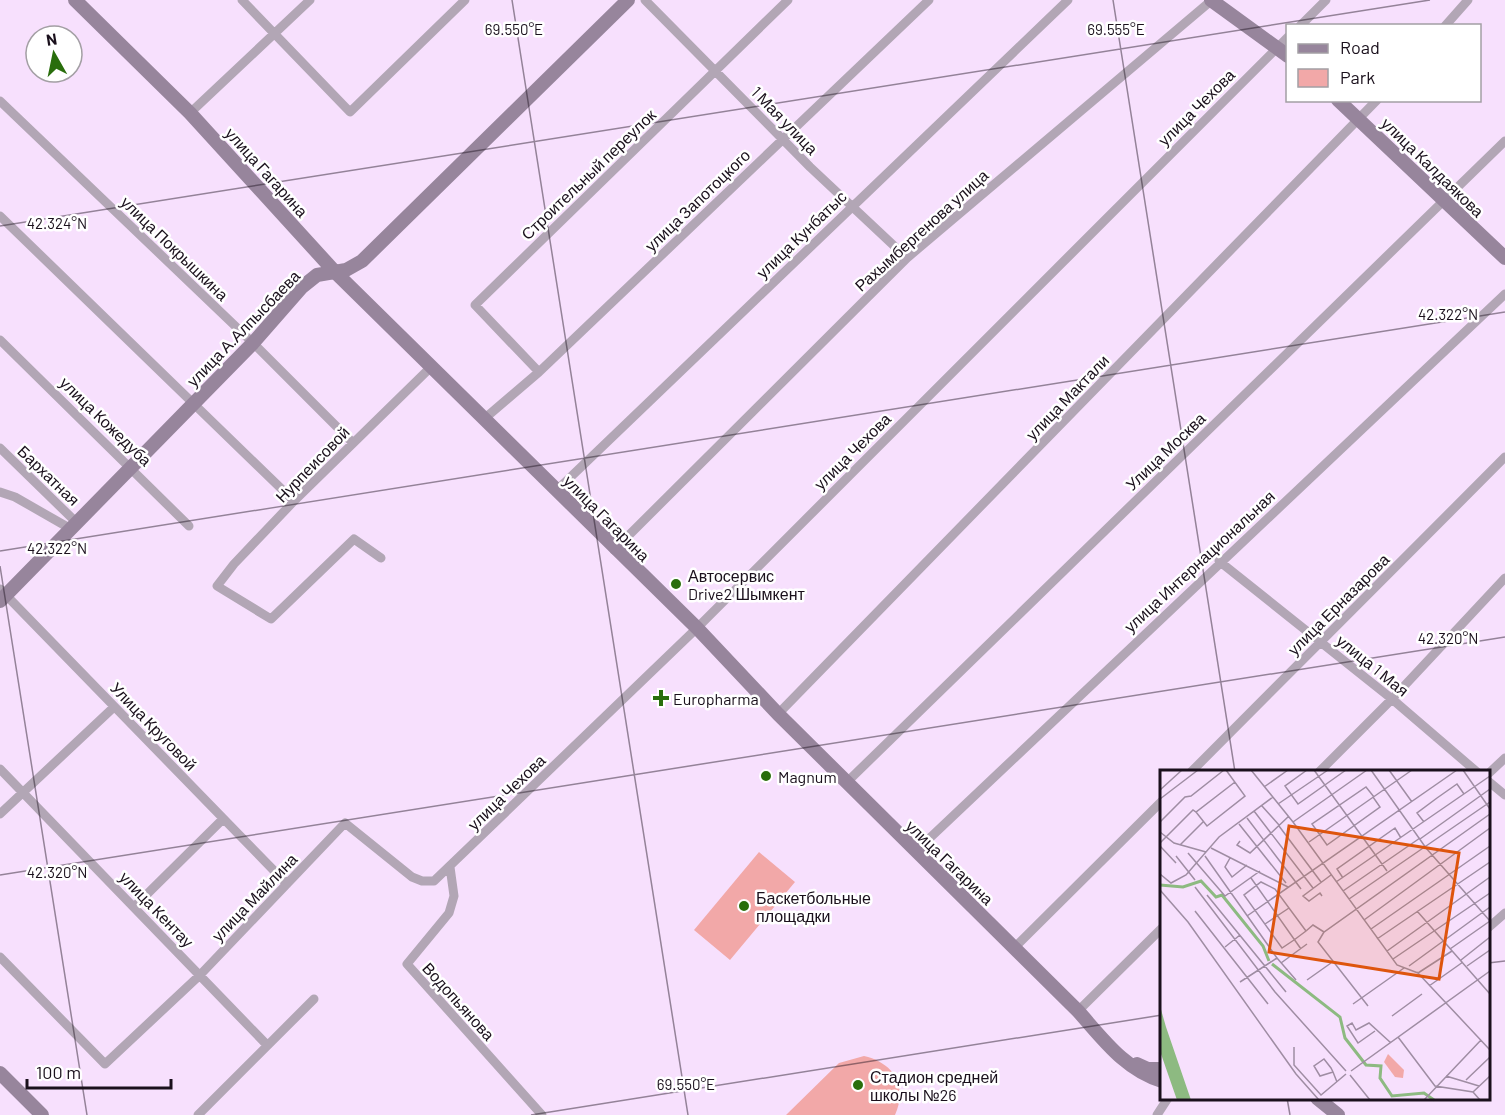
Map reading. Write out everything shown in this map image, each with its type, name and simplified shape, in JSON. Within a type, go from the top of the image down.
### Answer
[{"type":"main road","name":"улица Гагарина","points":[[75,0],[190,112],[334,272],[697,628],[846,783],[1078,1011],[1119,1056],[1146,1076],[1160,1081]]},
{"type":"main road","name":"улица А.Алпысбаева","points":[[2,595],[74,526],[130,466],[253,343],[302,287],[317,275],[346,270],[362,261],[628,0]]},
{"type":"main road","points":[[1211,0],[1284,47]]},
{"type":"main road","name":"улица Калдаякова","points":[[1340,102],[1442,201],[1505,258]]},
{"type":"main road","name":"улица Гагарина","points":[[1119,1056],[1148,1069],[1160,1069]]},
{"type":"main road","points":[[0,1072],[42,1115]]},
{"type":"main road","points":[[1319,1100],[1338,1115]]},
{"type":"street","points":[[242,0],[350,112],[465,0]]},
{"type":"street","points":[[190,112],[310,0]]},
{"type":"street","name":"1 Мая улица","points":[[645,0],[782,138],[907,258]]},
{"type":"street","name":"Строительный переулок","points":[[539,372],[475,305],[788,0]]},
{"type":"street","name":"улица Запотоцкого","points":[[484,419],[539,372],[929,0]]},
{"type":"street","name":"улица Кунбатыс","points":[[556,491],[1068,0]]},
{"type":"street","name":"Рахымбергенова улица","points":[[614,549],[907,258],[1211,0]]},
{"type":"street","points":[[1302,24],[1326,0]]},
{"type":"street","points":[[1447,24],[1468,0]]},
{"type":"street","name":"улица Чехова","points":[[345,823],[412,877],[422,881],[434,881],[697,628],[1284,47]]},
{"type":"street","name":"улица Покрышкина","points":[[0,101],[253,343],[353,443]]},
{"type":"street","name":"улица Мактали","points":[[778,714],[1375,102]]},
{"type":"street","name":"Улица Москва","points":[[846,783],[1505,141]]},
{"type":"street","points":[[0,216],[294,501]]},
{"type":"street","name":"улица Интернациональная","points":[[915,852],[1220,561],[1505,294]]},
{"type":"street","name":"улица Кожедуба","points":[[0,340],[189,526]]},
{"type":"street","name":"Нурпеисовой","points":[[381,558],[354,539],[271,619],[217,586],[294,501],[431,367]]},
{"type":"street","name":"Бархатная","points":[[0,448],[74,526]]},
{"type":"street","name":"улица Ерназарова","points":[[1192,770],[1505,457]]},
{"type":"street","points":[[0,492],[74,526]]},
{"type":"street","name":"улица 1 Мая","points":[[1220,561],[1392,699],[1476,770]]},
{"type":"street","points":[[1320,770],[1392,699],[1505,578]]},
{"type":"street","name":"Улица Круговой","points":[[2,595],[287,884]]},
{"type":"street","points":[[0,814],[114,707]]},
{"type":"street","points":[[1490,772],[1505,758]]},
{"type":"street","name":"улица Кентау","points":[[0,769],[267,1045]]},
{"type":"street","points":[[1490,783],[1505,795]]},
{"type":"street","points":[[1014,948],[1160,802]]},
{"type":"street","points":[[134,907],[223,819]]},
{"type":"street","name":"улица Майлина","points":[[0,957],[105,1064],[200,975],[345,823]]},
{"type":"street","name":"Водопьянова","points":[[450,867],[454,896],[449,913],[406,964],[542,1115]]},
{"type":"street","points":[[1490,926],[1505,913]]},
{"type":"street","points":[[1078,1011],[1160,929]]},
{"type":"street","points":[[198,1115],[314,999]]},
{"type":"street","points":[[1157,1115],[1167,1100]]},
{"type":"green space","name":"Баскетбольные площадки","points":[[759,852],[795,882],[730,960],[694,930]]},
{"type":"green space","name":"Стадион средней школы №26","points":[[864,1056],[883,1064],[896,1077],[900,1095],[895,1115],[786,1115],[839,1063]]},
{"type":"place","name":"Автосервис Drive2 Шымкент","points":[[676,584]]},
{"type":"place","name":"Europharma","points":[[661,698]]},
{"type":"place","name":"Magnum","points":[[766,776]]},
{"type":"place","name":"Баскетбольные площадки","points":[[744,906]]},
{"type":"place","name":"Стадион средней школы №26","points":[[858,1085]]}]
